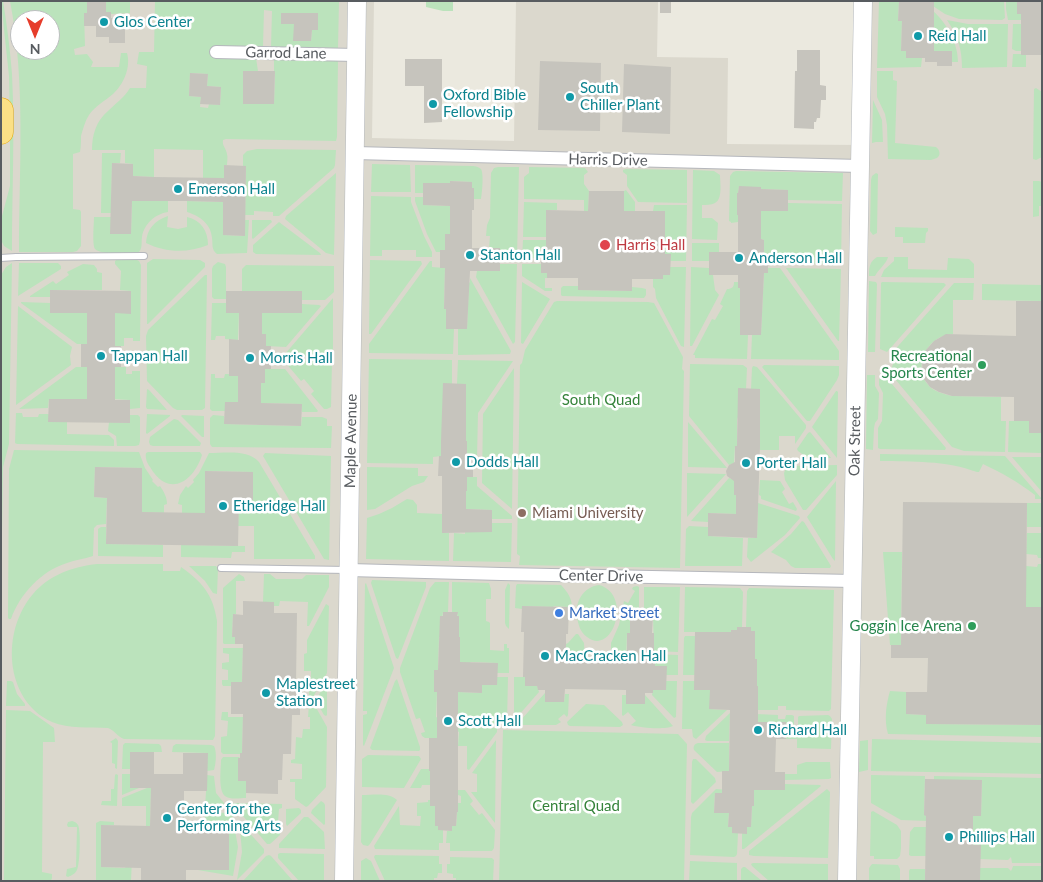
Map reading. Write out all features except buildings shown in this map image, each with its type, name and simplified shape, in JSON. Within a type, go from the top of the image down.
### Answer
[{"type":"highway","points":[[1,110],[1,132]]},
{"type":"street","name":"Maple Avenue","points":[[344,881],[357,1]]},
{"type":"street","name":"Oak Street","points":[[847,881],[863,1]]},
{"type":"street","name":"Garrod Lane","points":[[216,52],[356,55]]},
{"type":"street","name":"Harris Drive","points":[[355,153],[860,166]]},
{"type":"street","name":"Center Drive","points":[[349,570],[853,580]]},
{"type":"lane","points":[[1,258],[144,256]]},
{"type":"lane","points":[[221,568],[349,570]]},
{"type":"shaded area","name":"Miami University","points":[[1,1],[374,1],[372,138],[514,141],[516,1],[658,1],[657,57],[728,58],[727,144],[860,145],[863,1],[1042,1],[1042,881],[1,881]]},
{"type":"green space","points":[[1,1],[3,1],[6,19],[13,96],[12,251],[4,246],[2,242],[2,216],[10,186],[9,76]]},
{"type":"green space","points":[[10,1],[87,1],[87,13],[84,14],[85,46],[74,49],[75,55],[87,54],[93,62],[91,67],[119,67],[121,53],[127,53],[128,64],[123,80],[113,94],[91,112],[85,122],[81,136],[80,152],[73,154],[73,209],[80,210],[81,212],[81,246],[77,251],[19,252],[20,95],[18,60],[60,60],[60,10],[11,10]]},
{"type":"green space","points":[[106,1],[130,1],[130,13],[111,14],[106,12]]},
{"type":"green space","points":[[155,1],[339,1],[338,48],[271,47],[272,11],[264,10],[263,47],[214,46],[256,58],[258,71],[243,71],[243,104],[274,104],[274,59],[338,60],[336,141],[226,139],[223,140],[227,157],[227,165],[224,165],[224,178],[203,178],[203,150],[154,149],[154,177],[133,176],[133,164],[125,163],[125,150],[92,150],[93,139],[100,119],[123,98],[130,88],[146,88],[147,66],[137,64],[139,52],[154,52]],"holes":[[[281,13],[318,13],[312,30],[311,41],[294,40],[294,24],[281,24]],[[190,73],[208,74],[207,86],[221,87],[220,105],[209,104],[208,108],[200,107],[201,97],[189,96]]]},
{"type":"green space","points":[[426,1],[453,1],[453,11],[426,7]]},
{"type":"green space","points":[[879,1],[899,1],[898,21],[902,21],[901,50],[922,58],[921,67],[877,68]]},
{"type":"green space","points":[[1004,1],[1005,18],[1002,20],[959,19],[945,14],[933,6],[932,2]]},
{"type":"green space","points":[[1006,1],[1017,1],[1017,14],[1022,14],[1022,20],[1008,20]]},
{"type":"green space","points":[[932,10],[951,34],[958,62],[952,62],[952,52],[934,51],[934,14]]},
{"type":"green space","points":[[947,20],[968,24],[1008,24],[1007,67],[962,68],[959,43]]},
{"type":"green space","points":[[1013,24],[1021,24],[1021,51],[1012,49]]},
{"type":"green space","points":[[1013,54],[1026,55],[1026,67],[1012,67]]},
{"type":"green space","points":[[877,71],[893,71],[893,80],[897,81],[895,143],[936,147],[940,152],[937,158],[931,160],[888,159],[887,125],[885,114],[877,97]]},
{"type":"green space","points":[[1036,88],[1042,92],[1042,157],[1036,160],[1033,159],[1034,89]]},
{"type":"green space","points":[[873,100],[882,120],[883,142],[872,143]]},
{"type":"green space","points":[[257,149],[336,150],[335,165],[334,168],[279,216],[273,216],[273,212],[254,211],[254,215],[245,215],[246,166],[243,166],[243,155],[247,151]]},
{"type":"green space","points":[[102,153],[121,153],[120,163],[112,163],[111,213],[101,213]]},
{"type":"green space","points":[[372,164],[410,165],[411,192],[371,192]]},
{"type":"green space","points":[[415,165],[473,166],[481,169],[481,199],[474,199],[472,182],[423,183],[423,193],[415,193]]},
{"type":"green space","points":[[519,167],[517,258],[500,258],[500,248],[489,248],[490,236],[486,236],[490,218],[491,173],[494,168]]},
{"type":"green space","points":[[529,167],[585,168],[588,172],[584,175],[584,184],[589,191],[588,212],[584,212],[584,200],[524,199],[524,177],[529,173]]},
{"type":"green space","points":[[626,169],[687,170],[687,203],[638,202],[627,186],[627,175],[623,172]]},
{"type":"green space","points":[[693,170],[714,171],[720,175],[718,201],[702,205],[702,218],[712,218],[718,223],[717,240],[692,239]]},
{"type":"green space","points":[[736,171],[843,173],[842,201],[788,200],[788,190],[739,187],[737,194],[738,222],[731,223],[729,221],[730,176]]},
{"type":"green space","points":[[336,173],[334,255],[326,253],[285,219],[286,216]]},
{"type":"green space","points":[[876,173],[878,174],[877,233],[873,235],[870,231],[871,180],[872,176]]},
{"type":"green space","points":[[1033,181],[1042,182],[1042,206],[1039,206],[1039,216],[1033,217]]},
{"type":"green space","points":[[626,190],[635,202],[635,212],[624,212],[624,191]]},
{"type":"green space","points":[[371,196],[411,197],[411,202],[432,252],[432,257],[416,257],[416,250],[382,250],[382,256],[370,256]]},
{"type":"green space","points":[[415,197],[423,197],[423,205],[450,206],[450,234],[445,234],[445,250],[436,252],[427,234]]},
{"type":"green space","points":[[132,201],[168,201],[168,212],[151,220],[145,228],[141,248],[138,253],[109,253],[95,249],[93,238],[94,217],[111,217],[131,234]]},
{"type":"green space","points":[[187,201],[223,202],[223,235],[245,236],[245,220],[249,220],[247,253],[217,254],[213,249],[210,229],[200,218],[187,212]]},
{"type":"green space","points":[[524,202],[557,203],[557,210],[546,210],[546,237],[523,237]]},
{"type":"green space","points":[[788,203],[842,204],[841,264],[768,263],[768,256],[764,256],[764,240],[761,239],[761,211]]},
{"type":"green space","points":[[654,205],[687,205],[686,261],[670,261],[671,254],[665,254],[665,211],[653,211]]},
{"type":"green space","points":[[168,216],[167,227],[178,229],[187,227],[187,217],[200,223],[207,235],[208,245],[185,251],[177,251],[161,249],[146,243],[152,226]]},
{"type":"green space","points":[[252,220],[271,220],[272,222],[253,239]]},
{"type":"green space","points":[[279,222],[321,255],[256,254],[253,252],[253,245]]},
{"type":"green space","points":[[895,227],[928,228],[925,243],[903,243],[903,237],[895,237]]},
{"type":"green space","points":[[523,240],[546,240],[546,250],[541,250],[541,258],[522,258]]},
{"type":"green space","points":[[692,243],[719,243],[719,252],[709,261],[692,261]]},
{"type":"green space","points":[[877,257],[888,257],[875,276],[869,276],[871,263]]},
{"type":"green space","points":[[894,257],[908,257],[908,269],[947,270],[948,258],[969,259],[974,264],[974,278],[881,277],[884,270],[894,261]]},
{"type":"green space","points":[[118,259],[137,260],[141,265],[140,341],[133,341],[133,338],[124,338],[124,346],[115,346],[112,313],[131,313],[131,291],[120,290],[121,271],[115,264],[115,261]]},
{"type":"green space","points":[[153,259],[200,260],[205,263],[205,267],[147,324],[147,263]]},
{"type":"green space","points":[[370,260],[421,261],[422,264],[371,334],[369,334]]},
{"type":"green space","points":[[430,261],[432,261],[432,267],[445,268],[444,309],[446,309],[446,328],[454,329],[453,354],[369,353],[369,344]]},
{"type":"green space","points":[[218,262],[225,264],[226,267],[226,299],[214,299],[212,297],[212,269]]},
{"type":"green space","points":[[12,263],[9,444],[3,467],[1,599],[1,275],[6,267]]},
{"type":"green space","points":[[19,263],[58,263],[61,269],[18,296]]},
{"type":"green space","points":[[83,264],[94,265],[97,272],[102,273],[102,290],[50,290],[50,297],[30,297],[53,281],[56,284],[69,275],[67,272]]},
{"type":"green space","points":[[500,264],[517,264],[515,342],[513,344],[476,277],[477,271]]},
{"type":"green space","points":[[522,264],[541,264],[541,273],[547,273],[545,288],[552,288],[552,291],[545,291],[522,276]]},
{"type":"green space","points":[[246,265],[334,266],[334,292],[325,300],[302,300],[302,291],[242,291],[242,269]]},
{"type":"green space","points":[[670,267],[686,267],[684,347],[681,346],[656,298],[653,287],[653,279],[663,279],[663,275],[670,275]]},
{"type":"green space","points":[[691,267],[709,268],[709,274],[713,275],[715,290],[719,295],[692,346],[690,346]]},
{"type":"green space","points":[[768,268],[780,268],[839,351],[839,360],[751,359],[752,335],[761,335],[764,273]]},
{"type":"green space","points":[[786,268],[841,269],[839,341],[838,341]]},
{"type":"green space","points":[[207,275],[205,408],[202,410],[177,410],[147,381],[146,336],[148,330]]},
{"type":"green space","points":[[470,278],[511,351],[510,354],[458,355],[458,329],[467,329]]},
{"type":"green space","points":[[869,281],[876,282],[877,284],[875,352],[868,352]]},
{"type":"green space","points":[[522,282],[550,299],[523,344],[521,343]]},
{"type":"green space","points":[[734,282],[738,282],[738,288],[740,288],[740,314],[748,335],[747,359],[695,358],[695,355],[693,355],[712,319],[715,320],[723,306],[720,304],[727,289],[734,285]]},
{"type":"green space","points":[[882,282],[944,283],[946,285],[887,352],[880,349]]},
{"type":"green space","points":[[954,283],[974,283],[973,300],[953,300],[953,334],[934,341],[929,346],[923,358],[922,375],[930,387],[937,392],[952,396],[1001,397],[1001,421],[1006,421],[1005,452],[964,451],[952,447],[890,373],[893,364],[891,354]]},
{"type":"green space","points":[[982,284],[1042,285],[1042,301],[982,300]]},
{"type":"green space","points":[[563,286],[578,286],[578,290],[631,291],[632,287],[642,288],[646,289],[646,295],[644,298],[562,296],[561,288]]},
{"type":"green space","points":[[333,298],[333,353],[330,356],[286,356],[285,354]]},
{"type":"green space","points":[[21,302],[50,303],[50,313],[90,313],[87,344],[77,344]]},
{"type":"green space","name":"South Quad","points":[[554,302],[654,303],[683,357],[680,568],[519,565],[520,556],[517,554],[520,365],[525,350]]},
{"type":"green space","points":[[212,303],[226,303],[226,313],[239,313],[238,340],[225,339],[225,336],[216,336],[215,340],[211,340]]},
{"type":"green space","points":[[302,304],[321,306],[286,347],[266,346],[266,334],[262,334],[262,313]]},
{"type":"green space","points":[[18,306],[72,347],[71,365],[16,405]]},
{"type":"green space","points":[[369,359],[452,360],[452,384],[441,442],[441,456],[433,457],[433,464],[367,463]]},
{"type":"green space","points":[[286,360],[332,361],[331,407],[324,409],[311,394],[314,391],[304,379],[301,381],[285,362]]},
{"type":"green space","points":[[458,360],[513,361],[478,413],[477,458],[467,458],[466,384],[457,384]]},
{"type":"green space","points":[[690,364],[743,365],[747,368],[746,389],[737,420],[737,446],[735,446],[734,463],[729,465],[689,416]]},
{"type":"green space","points":[[764,365],[839,366],[839,375],[810,421],[807,421],[762,367]]},
{"type":"green space","points":[[753,366],[757,367],[806,425],[806,428],[795,444],[795,436],[779,436],[779,450],[760,450],[760,389],[751,389]]},
{"type":"green space","points":[[76,367],[87,367],[89,399],[49,399],[48,408],[19,409]]},
{"type":"green space","points":[[115,367],[126,367],[126,374],[132,374],[132,371],[140,371],[140,408],[130,409],[130,400],[112,399]]},
{"type":"green space","points":[[514,368],[512,509],[482,483],[483,414]]},
{"type":"green space","points":[[265,369],[285,369],[318,411],[302,412],[301,404],[261,403],[261,383],[265,383]]},
{"type":"green space","points":[[211,374],[215,374],[215,378],[224,378],[225,374],[238,376],[238,402],[225,402],[225,411],[212,411],[210,409]]},
{"type":"green space","points":[[867,375],[875,375],[875,386],[879,393],[878,419],[874,428],[873,450],[866,449]]},
{"type":"green space","points":[[886,377],[946,448],[945,450],[878,448],[878,428],[882,421],[883,393],[879,385],[879,379]]},
{"type":"green space","points":[[147,389],[149,390],[167,410],[147,409]]},
{"type":"green space","points":[[836,391],[838,392],[837,458],[812,427]]},
{"type":"green space","points":[[16,413],[22,413],[23,417],[38,417],[39,414],[48,414],[67,422],[67,434],[109,435],[114,440],[114,446],[17,444],[15,443]]},
{"type":"green space","points":[[147,414],[170,415],[170,416],[147,434]]},
{"type":"green space","points":[[130,415],[138,415],[140,417],[139,445],[117,446],[116,436],[108,431],[109,422],[130,423]]},
{"type":"green space","points":[[213,415],[224,416],[225,424],[301,426],[302,417],[322,417],[327,419],[327,426],[332,426],[331,448],[212,447],[210,444],[210,418]]},
{"type":"green space","points":[[181,416],[204,416],[204,437]]},
{"type":"green space","points":[[174,419],[178,420],[201,443],[200,446],[150,445],[150,437]]},
{"type":"green space","points":[[1009,421],[1029,421],[1029,433],[1042,433],[1042,453],[1008,452]]},
{"type":"green space","points":[[688,422],[727,468],[688,467]]},
{"type":"green space","points":[[810,432],[831,458],[808,458],[798,451],[797,449]]},
{"type":"green space","points":[[14,450],[139,452],[152,481],[158,487],[160,486],[164,492],[167,504],[164,505],[164,513],[137,512],[142,497],[142,468],[95,467],[94,497],[107,498],[106,524],[97,525],[94,528],[93,556],[57,567],[40,578],[26,592],[11,619],[9,619],[9,469]]},
{"type":"green space","points":[[200,452],[202,455],[193,473],[179,483],[172,484],[164,482],[157,477],[146,460],[146,453]]},
{"type":"green space","points":[[209,453],[243,453],[259,462],[315,559],[254,559],[254,526],[238,526],[239,499],[253,499],[253,472],[205,471],[207,513],[182,513],[182,505],[178,504],[180,495],[186,486],[188,488],[194,482],[193,480],[199,473]]},
{"type":"green space","points":[[265,453],[331,456],[329,560],[324,559],[263,456]]},
{"type":"green space","points":[[880,454],[1005,456],[1042,499],[1035,499],[1035,495],[1022,486],[983,464],[979,472],[977,472],[952,465],[880,461]]},
{"type":"green space","points":[[1012,457],[1042,457],[1042,492]]},
{"type":"green space","points":[[837,465],[837,475],[806,510],[803,510],[785,480],[784,473],[787,466]]},
{"type":"green space","points":[[367,467],[418,468],[418,476],[428,476],[424,482],[412,486],[375,509],[367,510]]},
{"type":"green space","points":[[687,473],[726,474],[687,517]]},
{"type":"green space","points":[[467,477],[477,477],[477,486],[512,516],[512,519],[492,519],[492,510],[466,509]]},
{"type":"green space","points":[[729,478],[734,480],[736,514],[709,513],[708,522],[691,521]]},
{"type":"green space","points":[[760,480],[780,481],[785,489],[782,492],[789,504],[793,502],[797,509],[796,511],[761,499],[759,495]]},
{"type":"green space","points":[[836,481],[835,561],[807,517]]},
{"type":"green space","points":[[407,499],[413,500],[417,505],[417,513],[442,514],[442,533],[449,533],[449,561],[366,559],[367,518],[392,508]]},
{"type":"green space","points":[[758,503],[799,516],[800,518],[785,535],[751,562],[747,557],[748,538],[757,538]]},
{"type":"green space","points":[[1027,503],[1042,503],[1042,527],[1027,527]]},
{"type":"green space","points":[[802,521],[831,566],[830,568],[795,568],[786,560],[771,552]]},
{"type":"green space","points":[[492,523],[512,523],[511,562],[453,561],[454,533],[491,532]]},
{"type":"green space","points":[[689,526],[708,527],[708,536],[743,538],[742,566],[685,566],[686,529]]},
{"type":"green space","points":[[106,527],[106,544],[163,545],[163,557],[98,556],[98,529]]},
{"type":"green space","points":[[1027,533],[1042,533],[1042,558],[1038,558],[1037,555],[1026,554]]},
{"type":"green space","points":[[181,545],[245,546],[245,552],[232,552],[231,558],[181,557]]},
{"type":"green space","points":[[883,552],[902,552],[901,645],[890,645]]},
{"type":"green space","points":[[97,564],[163,564],[163,571],[180,571],[181,567],[201,584],[209,596],[213,603],[217,621],[215,736],[213,740],[124,739],[108,728],[72,727],[52,722],[36,712],[24,698],[16,682],[12,664],[12,645],[23,609],[39,587],[54,577],[79,567]]},
{"type":"green space","points":[[1038,564],[1042,564],[1042,607],[1026,607],[1026,566],[1037,567]]},
{"type":"green space","points":[[189,566],[216,566],[218,569],[217,594],[213,593],[205,581]]},
{"type":"green space","points":[[239,574],[244,577],[245,581],[236,581],[236,614],[233,614],[232,637],[235,637],[235,644],[224,644],[223,588]]},
{"type":"green space","points":[[264,574],[270,574],[276,579],[302,579],[306,575],[329,575],[329,587],[309,626],[307,626],[308,602],[280,601],[279,606],[274,606],[274,602],[263,602]]},
{"type":"green space","points":[[372,580],[426,582],[426,587],[398,659],[396,658],[371,583]]},
{"type":"green space","points":[[435,582],[449,582],[448,612],[443,612],[439,637],[438,670],[434,671],[434,692],[437,692],[436,717],[438,718],[438,733],[437,738],[425,738],[422,736],[421,733],[425,732],[420,718],[416,719],[400,668],[430,588]]},
{"type":"green space","points":[[452,582],[489,583],[491,599],[486,599],[486,621],[490,623],[490,650],[504,651],[504,644],[507,644],[507,648],[509,648],[509,673],[497,673],[497,663],[471,662],[460,671],[460,637],[457,612],[452,612]]},
{"type":"green space","points":[[366,583],[394,668],[364,746],[363,715],[367,714],[367,711],[363,711]]},
{"type":"green space","points":[[508,583],[510,585],[509,629],[505,623],[505,590]]},
{"type":"green space","points":[[517,584],[561,585],[571,599],[571,609],[554,606],[522,606],[522,609],[515,608]]},
{"type":"green space","points":[[599,585],[609,591],[615,600],[617,611],[611,632],[605,639],[596,641],[583,633],[577,619],[577,606],[584,592],[593,586]]},
{"type":"green space","points":[[633,587],[639,587],[639,615],[630,615],[630,633],[627,633],[626,662],[611,662],[611,643],[619,625],[624,601],[628,603],[635,591],[632,589]]},
{"type":"green space","points":[[644,587],[680,587],[678,652],[654,651],[653,616],[644,615]]},
{"type":"green space","points":[[685,587],[740,588],[743,592],[742,627],[737,631],[731,632],[684,632]]},
{"type":"green space","points":[[749,588],[834,590],[831,709],[829,711],[786,710],[786,706],[778,706],[778,710],[756,710],[758,707],[758,687],[756,686],[755,631],[751,631],[751,627],[746,627],[747,591]]},
{"type":"green space","points":[[326,604],[329,606],[327,673],[313,697],[309,696],[311,671],[304,671],[304,654],[307,653],[307,640]]},
{"type":"green space","points":[[576,634],[584,643],[585,659],[566,661],[566,644]]},
{"type":"green space","points":[[685,636],[695,636],[695,675],[683,675]]},
{"type":"green space","points":[[223,648],[243,648],[242,683],[223,686],[222,680],[228,680],[228,670],[222,669],[222,663],[229,662],[229,654],[223,653]]},
{"type":"green space","points":[[654,654],[678,655],[678,675],[666,675],[655,666]]},
{"type":"green space","points":[[497,677],[508,677],[507,723],[457,723],[458,692],[482,693],[482,685],[497,685]]},
{"type":"green space","points":[[514,677],[525,677],[525,686],[537,686],[539,692],[518,716],[514,716]]},
{"type":"green space","points":[[397,679],[420,747],[419,751],[372,750],[370,748]]},
{"type":"green space","points":[[7,681],[13,682],[17,694],[25,706],[6,706]]},
{"type":"green space","points":[[666,681],[677,681],[676,717],[674,718],[652,695],[653,690]]},
{"type":"green space","points":[[683,681],[695,681],[710,690],[710,709],[727,710],[696,739],[693,737],[692,729],[682,729]]},
{"type":"green space","points":[[324,685],[327,686],[326,716],[316,701]]},
{"type":"green space","points":[[890,691],[906,692],[906,714],[926,715],[926,724],[1042,725],[1042,737],[888,734],[886,712]]},
{"type":"green space","points":[[545,693],[545,702],[564,702],[565,694],[569,694],[567,717],[564,714],[558,719],[561,722],[556,725],[521,725],[520,721]]},
{"type":"green space","points":[[622,695],[626,695],[626,704],[645,704],[645,695],[673,726],[653,728],[631,725],[636,721],[628,712],[622,715]]},
{"type":"green space","points":[[309,704],[314,704],[327,727],[326,787],[306,807],[295,799],[295,782],[290,782],[290,779],[302,779],[302,764],[291,763],[291,760],[295,759],[296,737],[302,738],[303,729],[310,729],[310,717],[308,717]]},
{"type":"green space","points":[[586,704],[604,705],[623,725],[620,727],[568,725],[567,722]]},
{"type":"green space","points":[[6,710],[30,711],[54,728],[55,742],[43,742],[42,872],[52,874],[51,881],[4,881]]},
{"type":"green space","points":[[222,712],[228,712],[228,717],[243,717],[242,753],[240,754],[223,754],[221,752],[221,737],[227,736],[228,721],[221,720]]},
{"type":"green space","points":[[730,713],[729,741],[705,740],[706,736]]},
{"type":"green space","points":[[756,714],[778,715],[778,719],[785,719],[786,715],[792,715],[794,716],[794,728],[786,729],[786,722],[755,722]]},
{"type":"green space","points":[[828,715],[832,719],[831,749],[797,748],[797,739],[786,739],[786,733],[798,733],[799,716]]},
{"type":"green space","points":[[457,727],[497,728],[497,732],[469,770],[467,769],[467,746],[458,746],[459,732]]},
{"type":"green space","name":"Central Quad","points":[[503,730],[678,734],[687,744],[684,881],[499,881]]},
{"type":"green space","points":[[116,738],[118,741],[117,769],[115,764],[112,763],[112,743],[110,742]]},
{"type":"green space","points":[[872,739],[1042,743],[1042,774],[871,771]]},
{"type":"green space","points":[[496,740],[495,823],[471,792],[477,792],[477,774],[472,773]]},
{"type":"green space","points":[[868,740],[868,770],[859,772],[860,741]]},
{"type":"green space","points":[[125,743],[159,744],[162,752],[130,752],[130,769],[122,769],[123,745]]},
{"type":"green space","points":[[698,743],[729,743],[729,771],[717,772],[694,750],[694,746]]},
{"type":"green space","points":[[176,744],[214,746],[216,758],[214,770],[207,771],[207,753],[172,752],[173,746]]},
{"type":"green space","points":[[368,755],[419,756],[421,759],[404,788],[362,787],[362,759]]},
{"type":"green space","points":[[223,757],[240,757],[238,759],[238,780],[246,781],[246,798],[230,798],[223,793],[220,779],[221,760]]},
{"type":"green space","points":[[693,759],[696,759],[715,778],[716,782],[693,804],[691,802]]},
{"type":"green space","points":[[806,762],[830,762],[831,778],[785,780],[785,774],[797,774],[797,765]]},
{"type":"green space","points":[[421,769],[436,771],[436,785],[422,785],[421,788],[410,788]]},
{"type":"green space","points":[[116,774],[118,775],[117,806],[101,805],[102,801],[111,801],[111,789],[114,789]]},
{"type":"green space","points":[[122,774],[130,774],[130,788],[139,788],[122,795]]},
{"type":"green space","points":[[207,775],[214,776],[216,793],[224,803],[223,808],[205,808]]},
{"type":"green space","points":[[871,775],[925,776],[924,815],[929,816],[929,821],[901,820],[871,803]]},
{"type":"green space","points":[[934,776],[1042,778],[1042,863],[1012,863],[1011,857],[1008,860],[980,859],[981,845],[973,845],[973,816],[981,816],[982,780],[934,780]]},
{"type":"green space","points":[[785,784],[821,786],[742,849],[742,833],[747,833],[747,827],[751,827],[754,790],[784,790]]},
{"type":"green space","points":[[151,788],[150,826],[146,826],[146,806],[122,806],[122,798]]},
{"type":"green space","points":[[716,789],[729,790],[729,793],[715,793],[714,812],[729,813],[728,827],[732,827],[732,833],[738,833],[737,854],[734,857],[690,855],[692,813]]},
{"type":"green space","points":[[827,789],[830,792],[828,858],[749,855],[749,851]]},
{"type":"green space","points":[[458,790],[465,790],[473,801],[470,804],[479,815],[482,813],[495,830],[494,848],[492,851],[450,851],[450,843],[446,843],[447,831],[452,831],[452,826],[456,826],[458,803],[461,803],[461,796],[458,795]]},
{"type":"green space","points":[[362,795],[385,795],[394,797],[397,800],[368,846],[363,845],[361,842]]},
{"type":"green space","points":[[430,800],[430,806],[435,806],[435,826],[438,826],[438,830],[443,830],[443,843],[439,843],[439,850],[375,849],[374,846],[399,806],[400,825],[420,826],[421,816],[417,816],[417,803],[428,802]]},
{"type":"green space","points":[[321,801],[325,805],[324,825],[311,813]]},
{"type":"green space","points":[[232,803],[282,804],[282,808],[279,809],[278,822],[281,823],[280,835],[270,844],[267,844]]},
{"type":"green space","points":[[299,808],[301,813],[287,826],[286,809]]},
{"type":"green space","points":[[873,811],[897,825],[901,831],[900,856],[897,859],[874,859],[874,856],[870,856],[871,812]]},
{"type":"green space","points":[[205,812],[232,814],[238,847],[233,876],[198,870],[198,860],[204,870],[229,870],[229,827],[205,826]]},
{"type":"green space","points":[[304,817],[308,817],[324,832],[325,849],[279,848],[279,844]]},
{"type":"green space","points":[[100,821],[114,822],[114,825],[101,825],[101,867],[125,868],[132,858],[131,881],[96,881],[96,823]]},
{"type":"green space","points":[[68,822],[77,823],[79,828],[79,854],[77,870],[68,877],[66,876],[67,869],[76,867],[77,827],[68,827],[67,825]]},
{"type":"green space","points":[[242,827],[264,849],[264,853],[237,880],[242,852],[240,829]]},
{"type":"green space","points":[[914,827],[929,827],[926,856],[909,855],[910,832]]},
{"type":"green space","points":[[280,853],[324,854],[324,881],[299,881],[278,858]]},
{"type":"green space","points":[[269,855],[293,881],[243,881],[266,856]]},
{"type":"green space","points":[[375,855],[439,856],[439,864],[442,864],[442,873],[438,873],[434,881],[385,881],[374,857]]},
{"type":"green space","points":[[450,857],[492,858],[494,860],[493,881],[456,881],[456,878],[453,878],[453,874],[447,873],[447,864],[450,864]]},
{"type":"green space","points":[[366,858],[371,861],[380,881],[361,881],[361,861]]},
{"type":"green space","points":[[690,861],[737,863],[737,881],[689,881]]},
{"type":"green space","points":[[751,864],[828,864],[828,881],[769,881],[752,866]]},
{"type":"green space","points":[[872,864],[898,865],[900,881],[869,881],[869,868]]},
{"type":"green space","points":[[1013,866],[1042,866],[1042,881],[971,881],[980,880],[980,868],[1008,868],[1011,871]]},
{"type":"green space","points":[[743,867],[762,881],[741,881],[741,869]]},
{"type":"green space","points":[[910,869],[925,869],[925,881],[909,881]]},
{"type":"place","name":"Glos Center","points":[[104,22]]},
{"type":"place","name":"Reid Hall","points":[[918,36]]},
{"type":"place","name":"South Chiller Plant","points":[[570,97]]},
{"type":"place","name":"Oxford Bible Fellowship","points":[[433,104]]},
{"type":"place","name":"Emerson Hall","points":[[178,189]]},
{"type":"place","name":"Harris Hall","points":[[605,245]]},
{"type":"place","name":"Stanton Hall","points":[[470,255]]},
{"type":"place","name":"Anderson Hall","points":[[739,258]]},
{"type":"place","name":"Tappan Hall","points":[[101,356]]},
{"type":"place","name":"Morris Hall","points":[[250,358]]},
{"type":"place","name":"Recreational Sports Center","points":[[982,365]]},
{"type":"place","name":"Dodds Hall","points":[[456,462]]},
{"type":"place","name":"Porter Hall","points":[[746,463]]},
{"type":"place","name":"Etheridge Hall","points":[[223,506]]},
{"type":"place","name":"Miami University","points":[[522,513]]},
{"type":"place","name":"Market Street","points":[[559,613]]},
{"type":"place","name":"Goggin Ice Arena","points":[[972,626]]},
{"type":"place","name":"MacCracken Hall","points":[[545,656]]},
{"type":"place","name":"Maplestreet Station","points":[[266,693]]},
{"type":"place","name":"Scott Hall","points":[[448,721]]},
{"type":"place","name":"Richard Hall","points":[[758,730]]},
{"type":"place","name":"Center for the Performing Arts","points":[[167,818]]},
{"type":"place","name":"Phillips Hall","points":[[949,837]]}]
